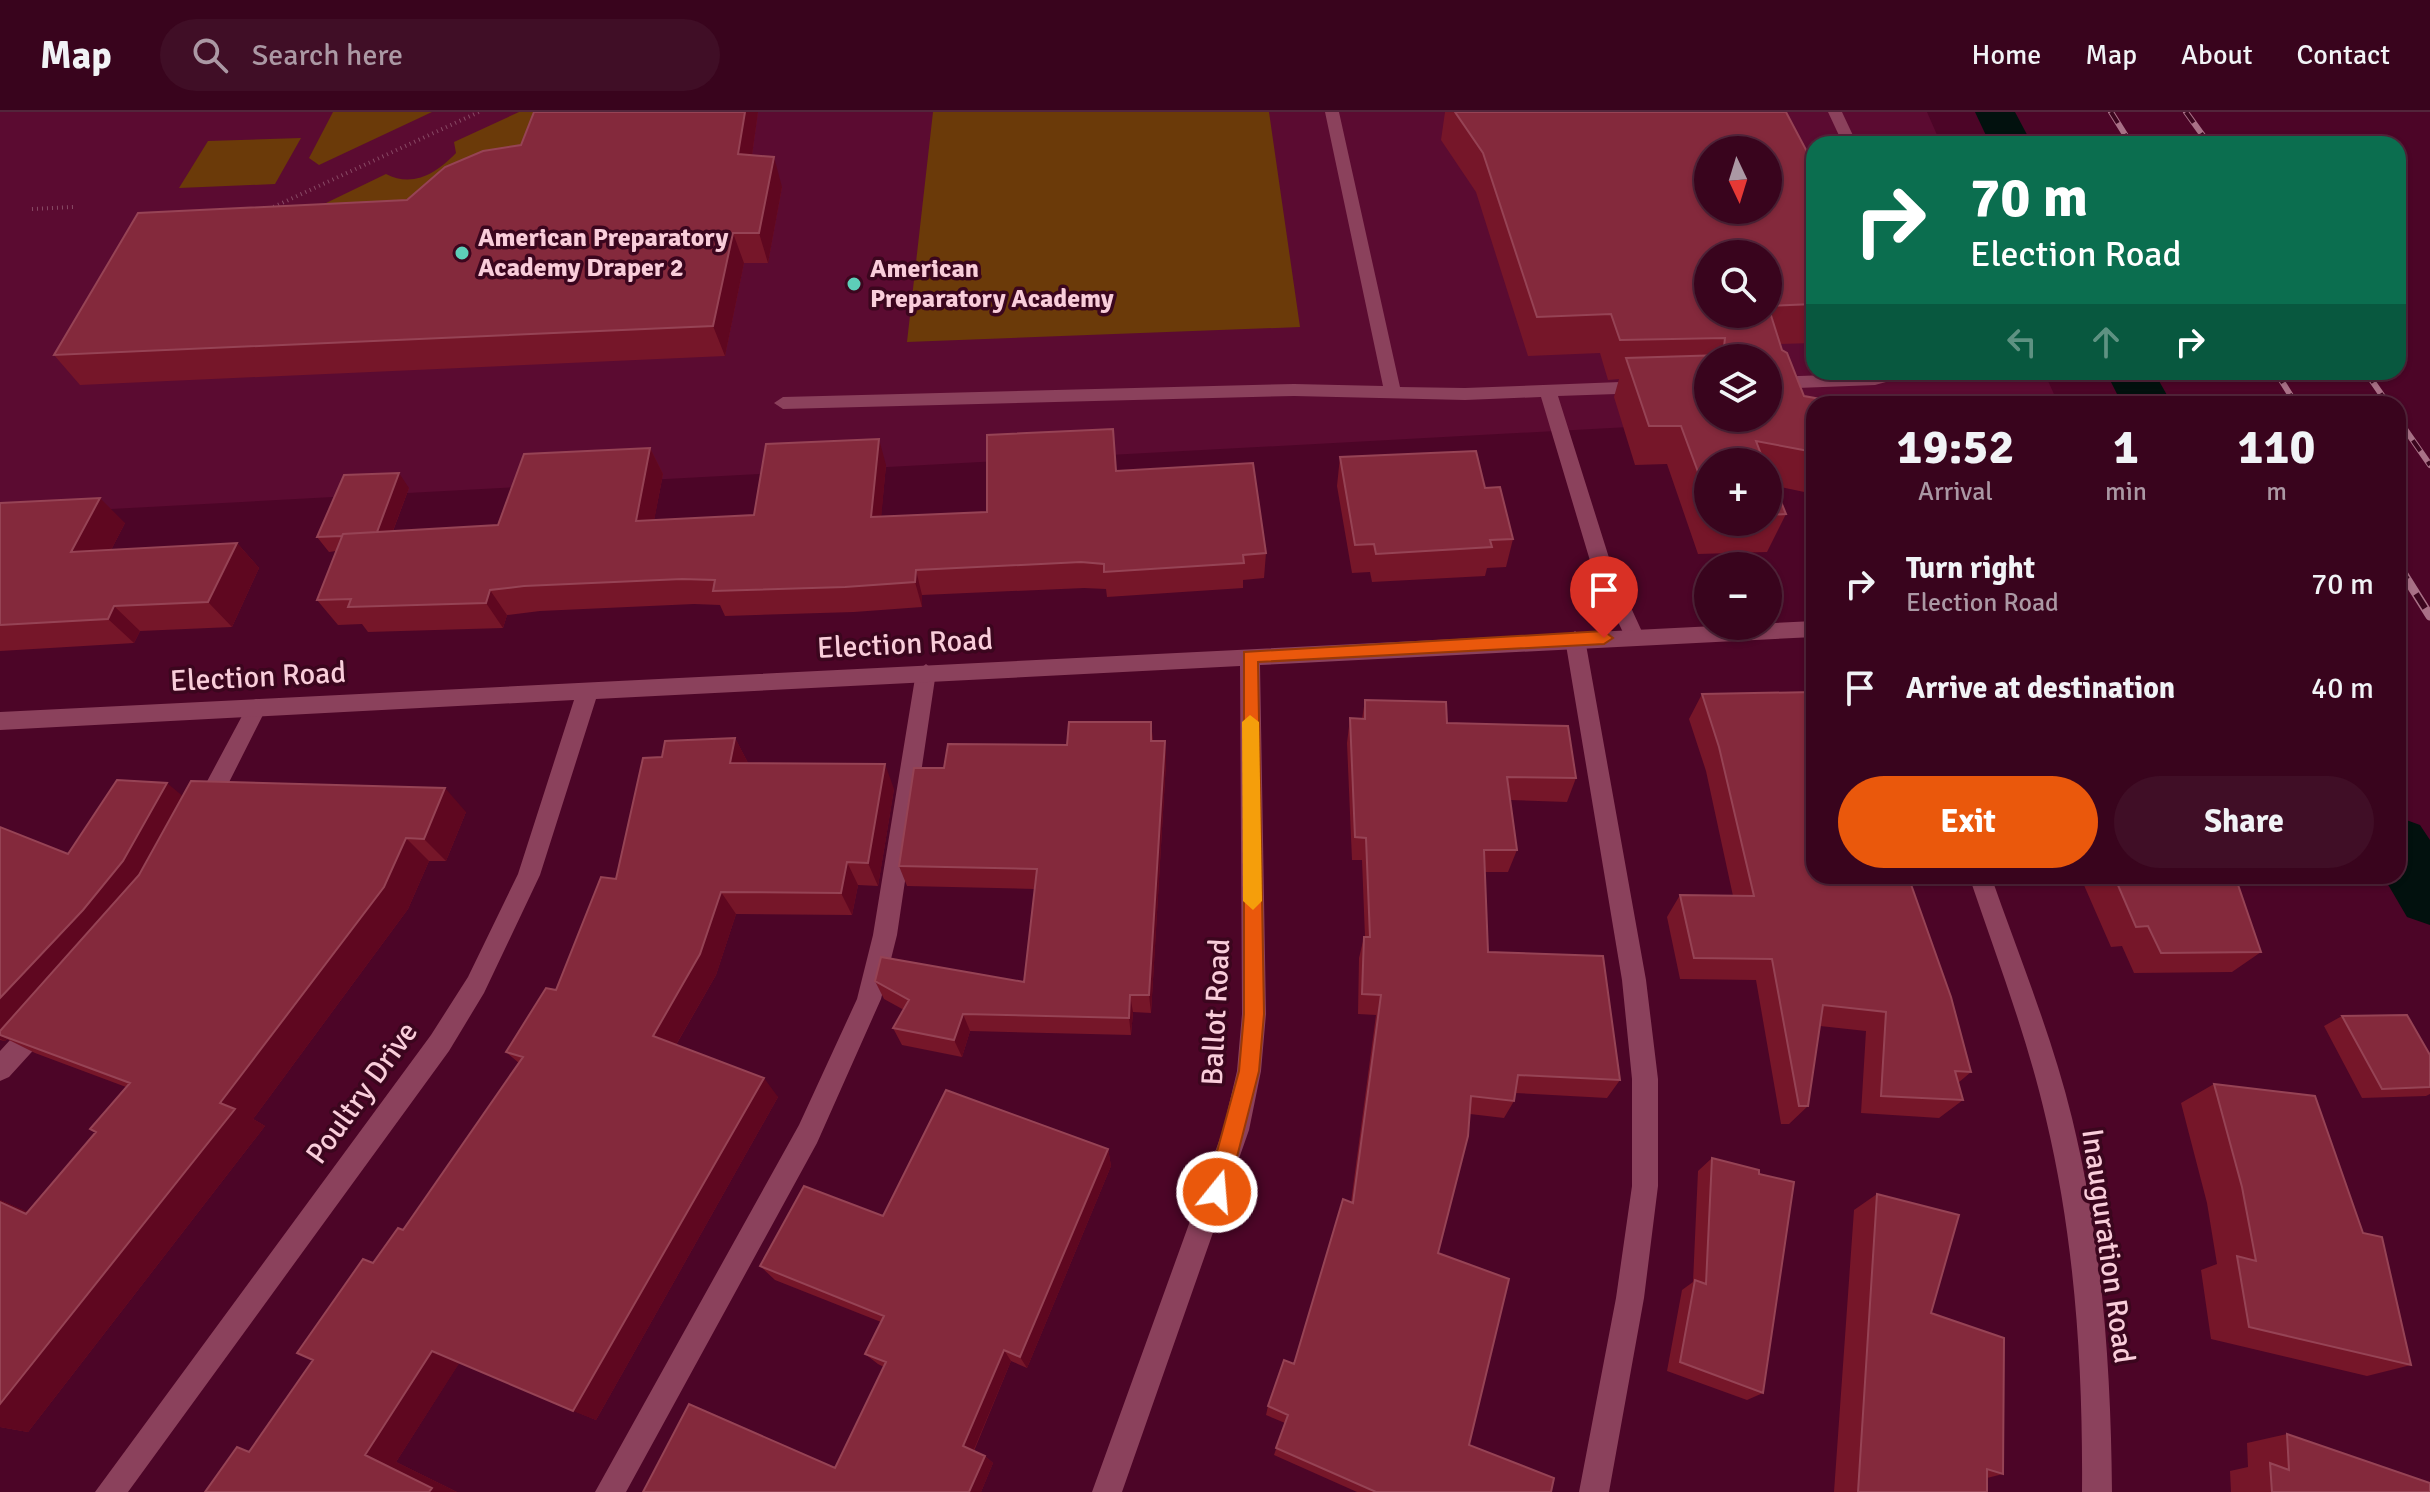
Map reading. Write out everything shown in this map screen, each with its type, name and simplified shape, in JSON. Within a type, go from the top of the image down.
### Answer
[{"type":"street","points":[[1332,112],[1393,393]]},
{"type":"street","points":[[1835,112],[1846,136]]},
{"type":"street","points":[[1782,382],[1848,380]]},
{"type":"street","points":[[783,403],[1294,390],[1393,393],[1664,387]]},
{"type":"street","points":[[1548,391],[1601,564],[1634,636]]},
{"type":"street","name":"Election Road","points":[[0,721],[1806,629]]},
{"type":"street","points":[[1575,639],[1634,980],[1645,1079],[1645,1186],[1630,1298],[1594,1492]]},
{"type":"street","name":"Ballot Road","points":[[1107,1492],[1217,1192],[1249,1071],[1254,1014],[1250,656]]},
{"type":"street","points":[[610,1492],[808,1134],[842,1066],[869,999],[885,935],[926,672]]},
{"type":"street","name":"Poultry Drive","points":[[110,1492],[440,1043],[476,985],[529,875],[588,690]]},
{"type":"street","points":[[194,827],[257,707]]},
{"type":"street","name":"Inauguration Road","points":[[1983,884],[2059,1117],[2076,1200],[2091,1321],[2097,1492]]},
{"type":"street","points":[[0,1069],[53,1011]]},
{"type":"path","points":[[259,214],[479,112]]},
{"type":"path","points":[[32,209],[73,207]]},
{"type":"shaded area","name":"American Preparatory Academy","points":[[0,112],[1927,112],[1938,136],[1806,136],[1806,380],[2048,380],[2055,396],[1806,396],[1806,417],[1782,419],[1782,344],[1694,344],[1694,423],[0,515]]},
{"type":"shaded area","points":[[333,112],[432,112],[319,165],[309,158]]},
{"type":"shaded area","points":[[519,112],[554,112],[530,173],[264,233],[386,174],[415,179],[433,172],[456,153],[454,142]]},
{"type":"shaded area","points":[[933,112],[1269,112],[1300,327],[907,342]]},
{"type":"shaded area","points":[[301,138],[275,184],[179,188],[208,141]]},
{"type":"building","name":"American Preparatory Academy Draper 2","points":[[534,112],[745,112],[738,154],[774,157],[759,233],[733,233],[713,326],[54,355],[138,213],[407,200],[445,167],[483,151],[521,145]]},
{"type":"building","points":[[1455,112],[1786,112],[1806,150],[1806,304],[1782,305],[1782,240],[1694,240],[1694,328],[1775,328],[1780,344],[1724,344],[1725,338],[1620,340],[1611,314],[1537,317],[1483,153]]},
{"type":"building","points":[[1782,350],[1787,353],[1806,396],[1806,450],[1756,441],[1759,448],[1694,448],[1694,461],[1681,426],[1649,426],[1626,358],[1694,356],[1694,432],[1782,432]]},
{"type":"building","points":[[1113,429],[1116,471],[1253,463],[1266,553],[1243,555],[1244,563],[1104,572],[1104,564],[1081,562],[916,570],[915,582],[845,587],[713,591],[715,580],[682,579],[490,590],[486,603],[348,607],[351,599],[317,600],[343,534],[498,525],[524,454],[650,448],[636,521],[754,515],[766,444],[879,439],[871,517],[987,512],[987,435]]},
{"type":"building","points":[[1476,451],[1485,488],[1500,487],[1513,539],[1490,540],[1492,547],[1376,554],[1374,544],[1355,545],[1340,457]]},
{"type":"building","points":[[399,473],[377,532],[317,537],[344,475]]},
{"type":"building","points":[[100,498],[71,552],[237,543],[208,602],[114,606],[108,619],[0,625],[0,503]]},
{"type":"building","points":[[1806,692],[1806,884],[1911,884],[1951,997],[1971,1072],[1955,1071],[1963,1100],[1881,1096],[1886,1012],[1823,1005],[1808,1106],[1799,1106],[1772,959],[1694,958],[1680,895],[1754,896],[1719,747],[1702,694]]},
{"type":"building","points":[[1365,700],[1446,702],[1447,723],[1568,726],[1576,778],[1507,777],[1517,850],[1484,850],[1488,952],[1603,956],[1620,1080],[1518,1075],[1514,1101],[1471,1096],[1468,1136],[1438,1253],[1509,1279],[1469,1445],[1554,1478],[1551,1492],[1376,1492],[1276,1448],[1288,1415],[1268,1406],[1284,1360],[1294,1364],[1343,1199],[1353,1203],[1381,995],[1362,994],[1364,937],[1370,937],[1366,838],[1355,837],[1350,718],[1365,719]]},
{"type":"building","points":[[1069,722],[1151,722],[1151,741],[1165,741],[1149,995],[1130,995],[1129,1018],[963,1014],[954,1040],[893,1028],[909,1000],[875,981],[881,957],[1024,982],[1037,869],[899,866],[914,768],[944,768],[948,744],[1067,745]]},
{"type":"building","points":[[735,738],[730,763],[885,764],[868,863],[847,862],[841,893],[721,892],[700,954],[653,1036],[764,1078],[573,1411],[432,1351],[365,1455],[432,1488],[429,1492],[205,1492],[237,1447],[249,1452],[313,1360],[297,1353],[363,1259],[373,1263],[398,1228],[403,1230],[523,1057],[506,1052],[546,988],[556,990],[601,877],[616,879],[643,758],[662,757],[665,741]]},
{"type":"building","points":[[117,780],[167,783],[123,861],[83,910],[0,998],[0,827],[68,854]]},
{"type":"building","points":[[191,781],[445,788],[424,839],[406,838],[384,887],[220,1103],[235,1109],[0,1404],[0,1202],[26,1214],[96,1132],[90,1129],[130,1083],[0,1035],[0,1031],[139,875]]},
{"type":"building","points":[[2117,884],[2238,884],[2261,952],[2161,953],[2148,926],[2136,927]]},
{"type":"building","points":[[2407,1015],[2430,1055],[2430,1087],[2382,1089],[2342,1016]]},
{"type":"building","points":[[2214,1084],[2315,1096],[2363,1233],[2382,1237],[2411,1365],[2249,1327],[2237,1256],[2256,1261],[2242,1187]]},
{"type":"building","points":[[946,1090],[1108,1149],[1020,1357],[1004,1350],[963,1446],[985,1456],[969,1492],[643,1492],[689,1404],[835,1468],[886,1362],[865,1354],[884,1316],[760,1266],[804,1186],[883,1216]]},
{"type":"building","points":[[1712,1158],[1794,1182],[1763,1393],[1680,1362],[1695,1280],[1706,1284]]},
{"type":"building","points":[[1877,1194],[1959,1215],[1931,1313],[2004,1338],[2003,1474],[1987,1469],[1987,1492],[1858,1492]]},
{"type":"building","points":[[2287,1434],[2430,1483],[2430,1492],[2272,1492],[2270,1463],[2289,1470]]},
{"type":"waterway","points":[[1995,112],[2007,136]]},
{"type":"waterway","points":[[2134,380],[2143,396]]},
{"type":"waterway","points":[[2406,857],[2430,897]]},
{"type":"railway","points":[[2111,112],[2126,136]]},
{"type":"railway","points":[[2186,112],[2203,136]]},
{"type":"railway","points":[[2281,380],[2291,396]]},
{"type":"railway","points":[[2372,380],[2382,396]]},
{"type":"railway","points":[[2406,430],[2430,465]]},
{"type":"railway","points":[[2406,578],[2430,616]]},
{"type":"slow traffic","points":[[1250,722],[1253,901]]},
{"type":"place","name":"American Preparatory Academy Draper 2","points":[[462,253]]},
{"type":"place","name":"American Preparatory Academy","points":[[854,284]]},
{"type":"route","points":[[1217,1192],[1236,1130],[1249,1071],[1254,1014],[1250,656],[1604,638]]}]
